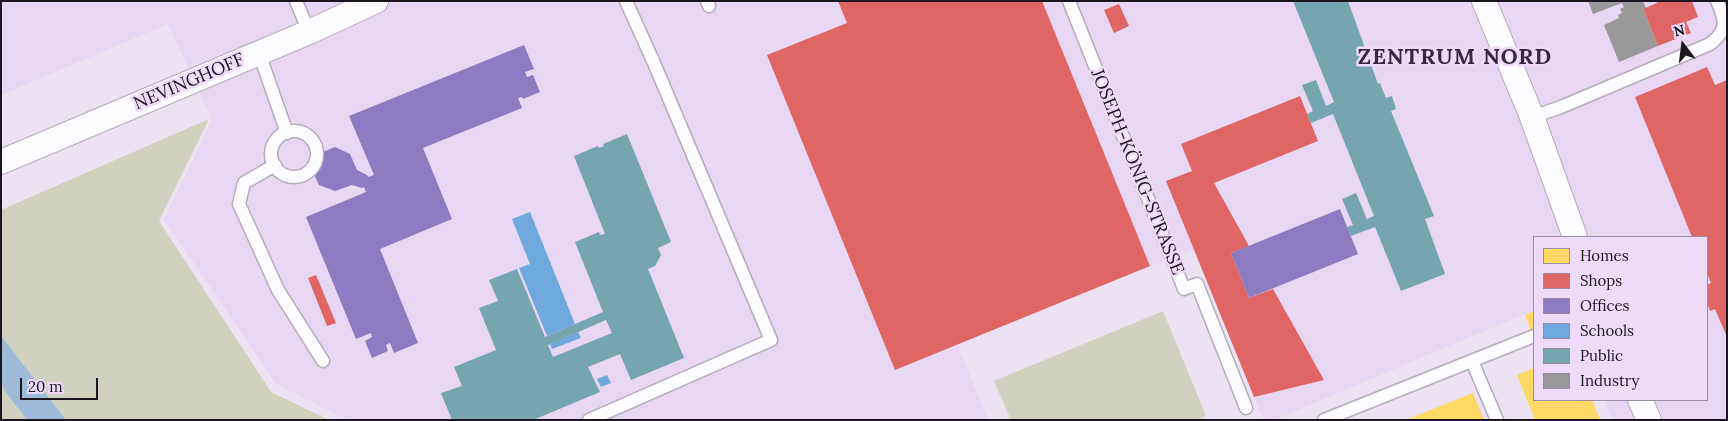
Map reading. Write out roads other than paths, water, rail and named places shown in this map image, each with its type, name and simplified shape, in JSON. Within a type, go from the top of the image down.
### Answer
[{"type":"street","name":"NEVINGHOFF","points":[[1,162],[309,32],[376,1]]},
{"type":"street","points":[[1484,1],[1532,117],[1575,236]]},
{"type":"street","points":[[1640,401],[1649,420]]},
{"type":"lane","points":[[296,1],[309,32]]},
{"type":"lane","points":[[589,420],[771,340],[626,1]]},
{"type":"lane","name":"JOSEPH-KÖNIG-STRASSE","points":[[1069,1],[1184,289],[1198,284],[1246,408]]},
{"type":"lane","points":[[1532,117],[1562,107],[1710,44],[1720,37],[1724,30],[1724,18],[1717,1]]},
{"type":"lane","points":[[259,53],[287,133]]},
{"type":"lane","points":[[294,131],[302,132],[309,136],[314,143],[317,150],[317,158],[309,172],[294,177],[286,175],[275,165],[272,158],[272,150],[275,142],[287,133],[294,131]]},
{"type":"lane","points":[[275,165],[244,183],[239,204],[278,290],[323,360]]},
{"type":"lane","points":[[1324,420],[1533,336]]},
{"type":"lane","points":[[1472,361],[1497,420]]},
{"type":"water","points":[[1,336],[66,420],[27,420],[5,391],[1,381]]},
{"type":"district","name":"ZENTRUM NORD","points":[[1455,58]]}]
